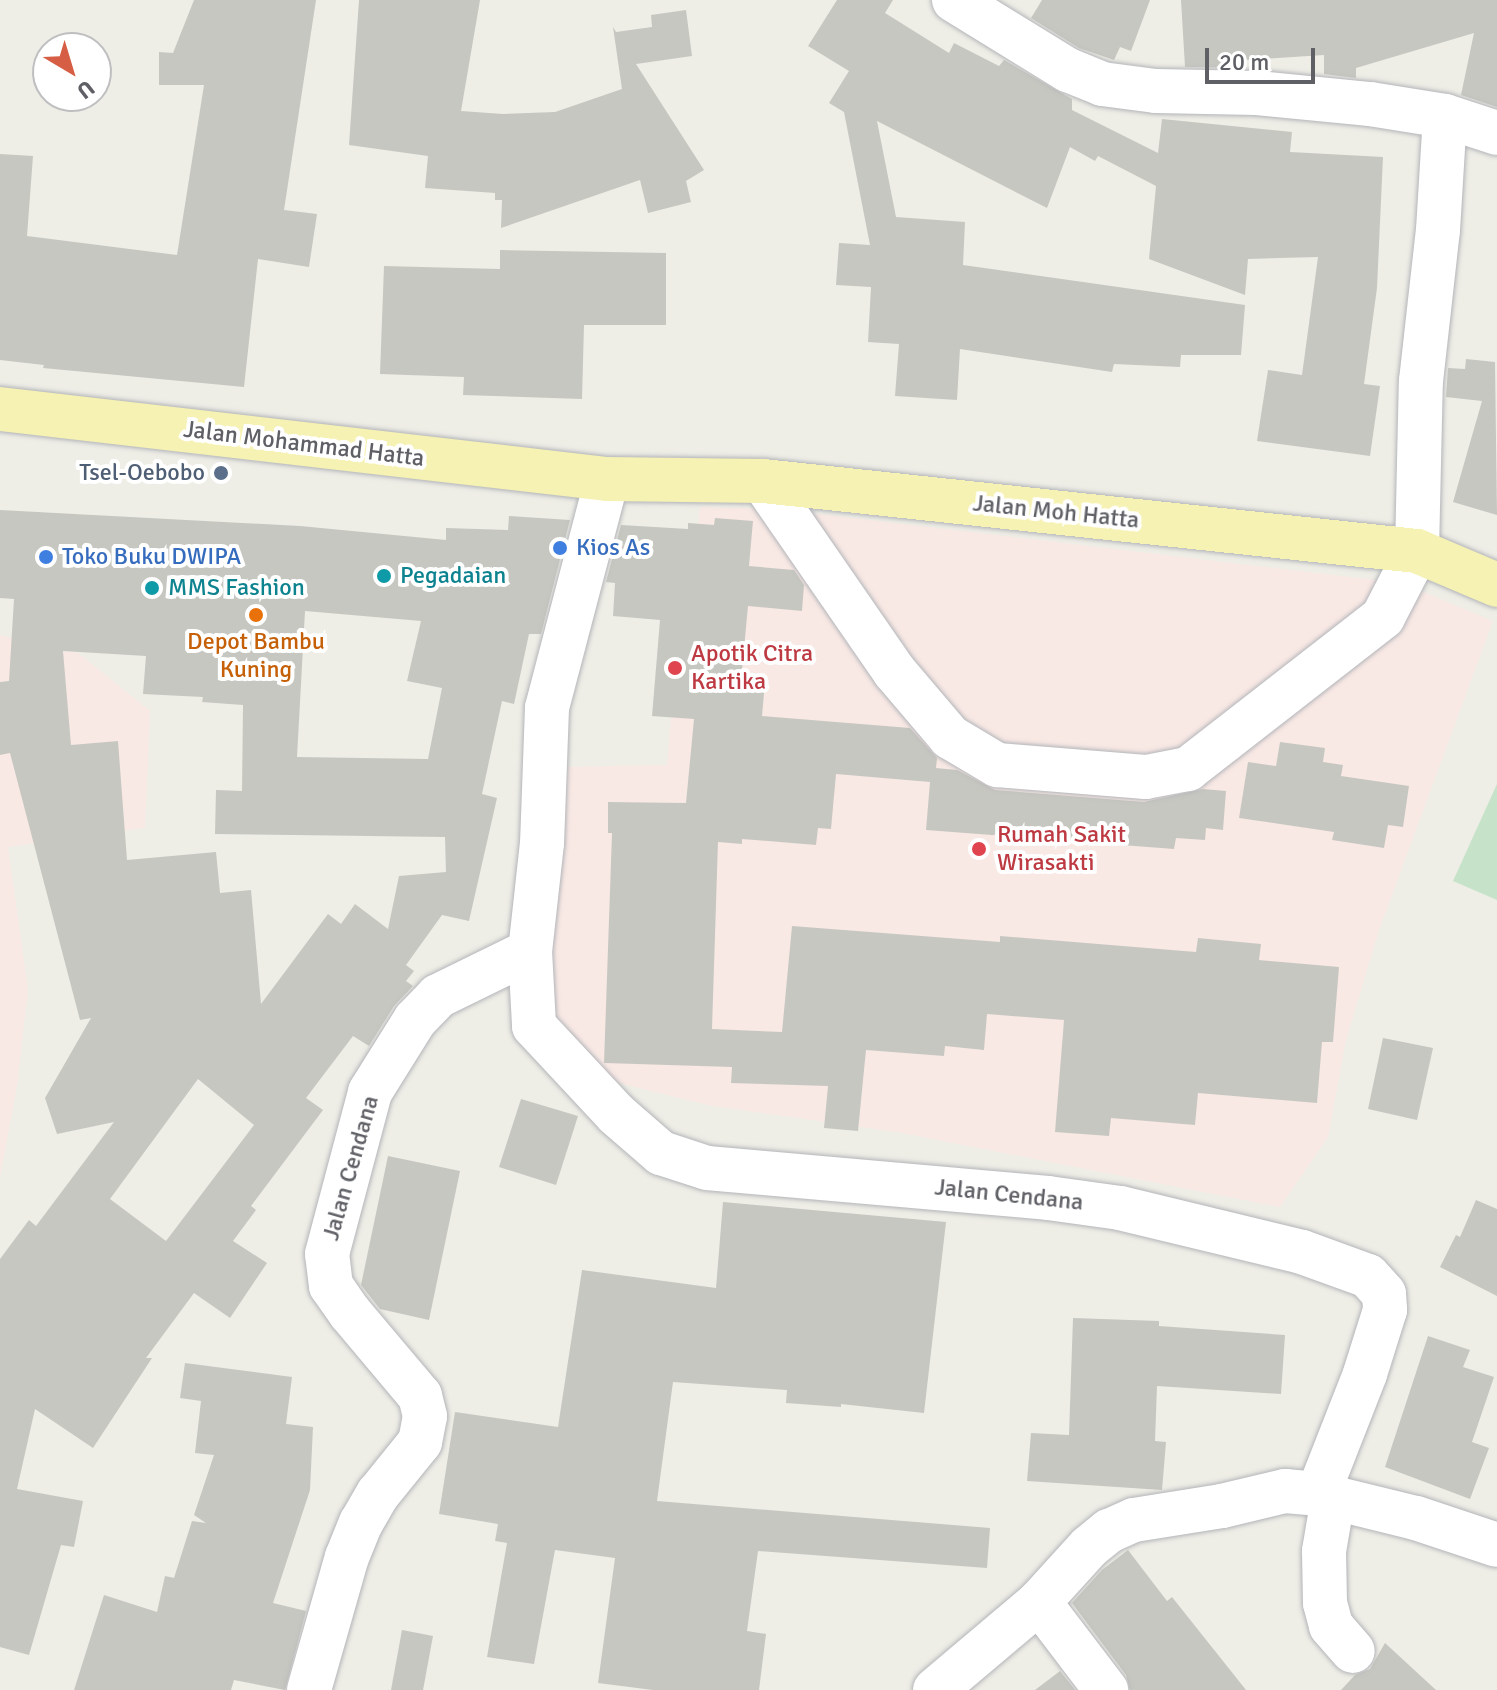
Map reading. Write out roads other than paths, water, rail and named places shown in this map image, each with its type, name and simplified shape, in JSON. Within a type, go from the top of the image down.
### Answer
[{"type":"main road","name":"Jalan Mohammad Hatta","points":[[0,409],[607,479]]},
{"type":"main road","name":"Jalan Moh Hatta","points":[[607,479],[763,481],[1417,551],[1497,585]]},
{"type":"street","points":[[954,0],[1068,70],[1102,84],[1184,93],[1257,93],[1327,100],[1445,116],[1497,133]]},
{"type":"street","points":[[763,481],[894,671],[950,737],[997,765],[1146,777],[1188,769],[1383,617],[1417,551],[1421,381],[1438,230],[1445,116]]},
{"type":"street","name":"Jalan Cendana","points":[[607,479],[547,708],[542,843],[530,951],[534,1026],[616,1114],[661,1153],[707,1168],[1048,1198],[1120,1208],[1302,1252],[1368,1276],[1384,1294],[1385,1310],[1325,1496],[1325,1603],[1331,1626],[1353,1651]]},
{"type":"street","name":"Jalan Cendana","points":[[309,1690],[343,1571],[361,1523],[378,1494],[420,1442],[425,1416],[420,1396],[331,1286],[327,1254],[370,1092],[415,1020],[438,996],[530,951]]},
{"type":"street","points":[[935,1690],[1039,1602],[1089,1547],[1109,1531],[1134,1520],[1222,1506],[1285,1491],[1325,1496],[1416,1518],[1497,1545]]},
{"type":"street","points":[[1039,1602],[1106,1690]]},
{"type":"place","name":"Tsel-Oebobo","points":[[221,473]]},
{"type":"place","name":"Kios As","points":[[560,548]]},
{"type":"place","name":"Toko Buku DWIPA","points":[[46,557]]},
{"type":"place","name":"Pegadaian","points":[[384,576]]},
{"type":"place","name":"MMS Fashion","points":[[152,588]]},
{"type":"place","name":"Depot Bambu Kuning","points":[[256,615]]},
{"type":"place","name":"Apotik Citra Kartika","points":[[675,668]]},
{"type":"place","name":"Rumah Sakit Wirasakti","points":[[979,849]]}]
